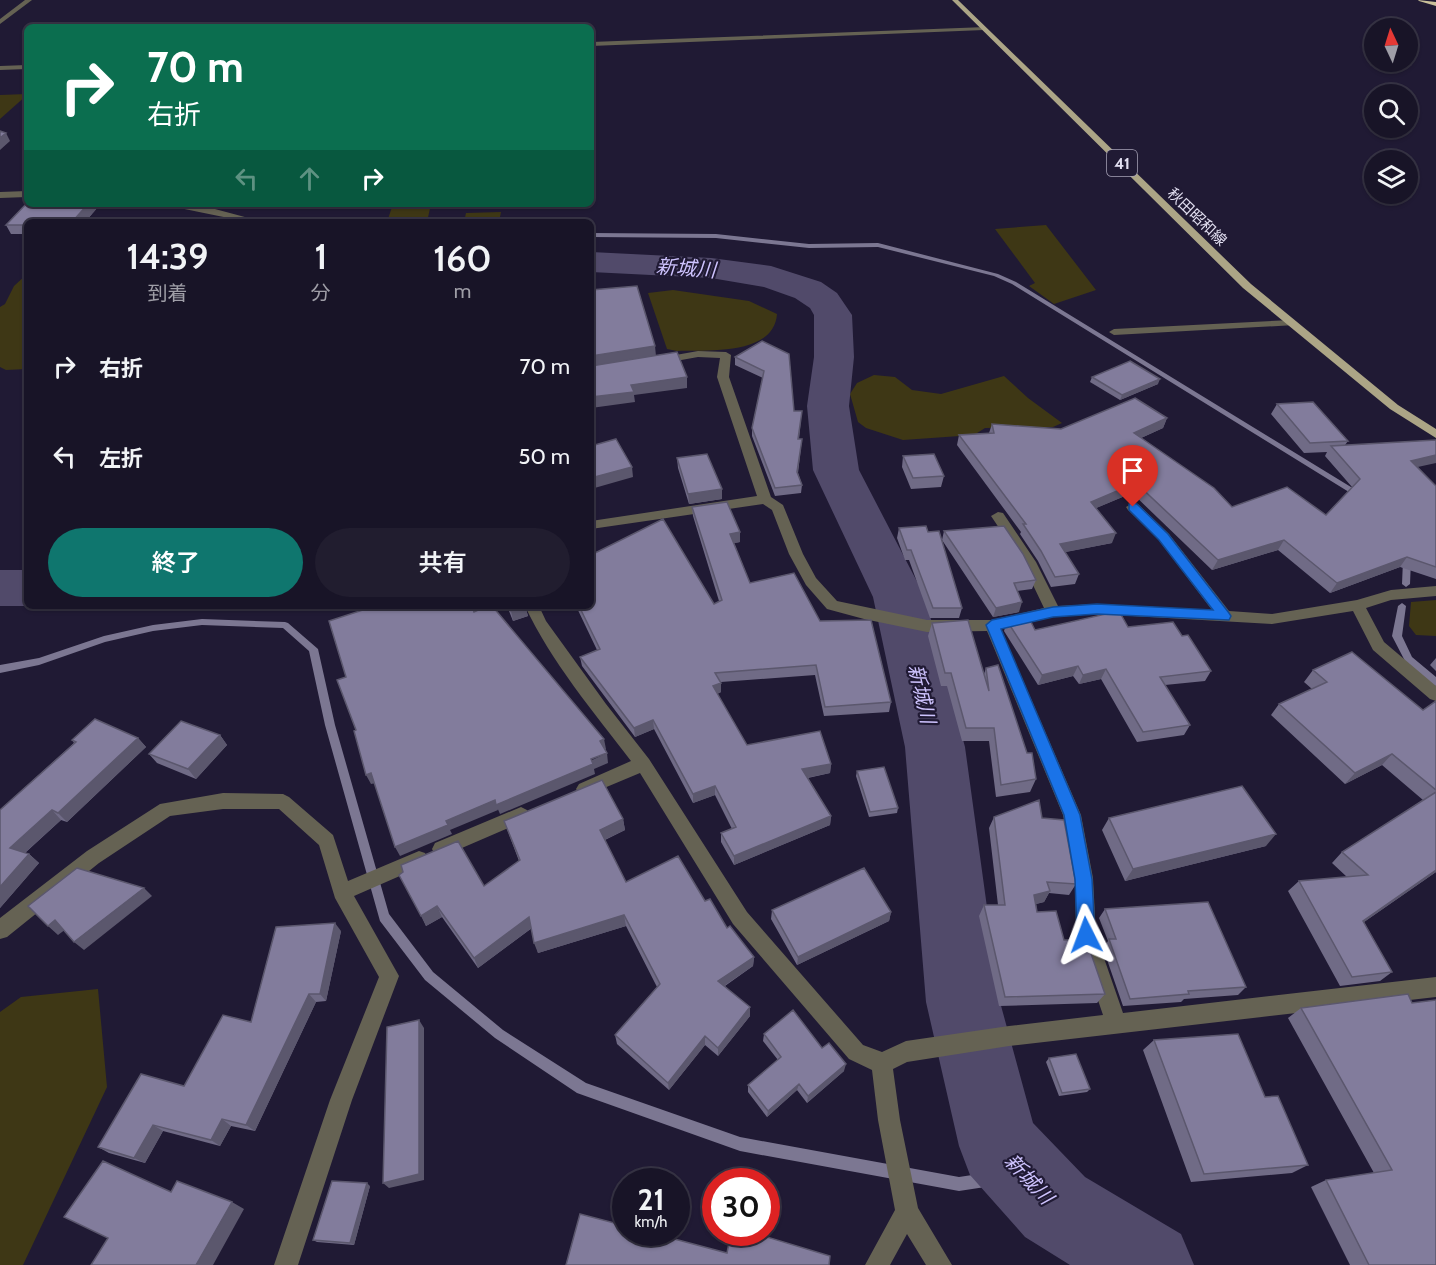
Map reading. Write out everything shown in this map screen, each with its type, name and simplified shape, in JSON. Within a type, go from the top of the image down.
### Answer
[{"type":"highway","points":[[1420,0],[1436,4]]},
{"type":"main road","name":"秋田昭和線","points":[[955,0],[1231,270],[1291,323],[1394,406],[1436,434]]},
{"type":"street","points":[[0,22],[29,0]]},
{"type":"street","points":[[594,44],[984,28]]},
{"type":"street","points":[[0,68],[24,67]]},
{"type":"street","points":[[0,195],[24,194]]},
{"type":"street","points":[[191,207],[246,219]]},
{"type":"street","points":[[1114,332],[1291,323]]},
{"type":"street","points":[[645,363],[698,354],[726,355],[723,377],[765,499],[778,508],[796,554],[811,581],[832,605],[864,614],[927,626],[992,625],[1053,612],[1097,609],[1272,619],[1357,605],[1391,595],[1436,591]]},
{"type":"street","points":[[594,525],[765,499]]},
{"type":"street","points":[[1133,507],[1164,537],[1225,616]]},
{"type":"street","points":[[999,516],[1041,580],[1053,612]]},
{"type":"street","points":[[1357,605],[1378,646],[1436,695]]},
{"type":"street","points":[[534,609],[546,633],[600,709],[643,764],[740,918],[856,1052],[882,1063],[906,1052],[1009,1036],[1436,987]]},
{"type":"street","points":[[992,625],[1072,815],[1084,879],[1086,935],[1117,1025]]},
{"type":"street","points":[[568,796],[643,764]]},
{"type":"street","points":[[0,930],[93,857],[166,809],[223,801],[283,802],[327,841],[342,892],[389,976],[341,1100],[286,1265]]},
{"type":"street","points":[[342,892],[536,809]]},
{"type":"street","points":[[882,1063],[889,1120],[908,1212],[940,1265]]},
{"type":"street","points":[[877,1265],[908,1212]]},
{"type":"shaded area","points":[[24,94],[24,98],[0,119],[0,95]]},
{"type":"shaded area","points":[[392,207],[430,207],[428,219],[388,219]]},
{"type":"shaded area","points":[[501,212],[500,219],[465,219],[466,213]]},
{"type":"shaded area","points":[[1046,225],[1096,290],[1054,304],[1029,286],[1035,283],[995,229]]},
{"type":"shaded area","points":[[24,277],[24,369],[6,370],[0,367],[0,307],[5,304],[14,286]]},
{"type":"shaded area","points":[[673,290],[749,301],[777,314],[773,328],[752,344],[737,348],[705,351],[667,349],[648,293]]},
{"type":"shaded area","points":[[874,375],[895,377],[912,390],[941,394],[1004,376],[1028,398],[1062,423],[1053,427],[985,428],[974,435],[903,440],[866,428],[858,422],[850,394],[857,383]]},
{"type":"shaded area","points":[[1436,600],[1436,636],[1416,635],[1409,626],[1411,602]]},
{"type":"shaded area","points":[[98,989],[107,1087],[23,1265],[0,1265],[0,1012],[21,997]]},
{"type":"building","points":[[24,206],[85,207],[75,219],[24,219],[24,225],[6,225]]},
{"type":"building","points":[[637,286],[655,346],[594,356],[594,290]]},
{"type":"building","points":[[762,341],[789,354],[794,411],[802,411],[798,439],[802,439],[797,472],[802,485],[775,488],[752,428],[764,371],[735,357]]},
{"type":"building","points":[[677,352],[687,377],[631,385],[634,392],[594,397],[594,366]]},
{"type":"building","points":[[1130,361],[1160,379],[1122,395],[1092,377]]},
{"type":"building","points":[[1135,398],[1167,418],[1134,433],[1214,488],[1232,507],[1287,487],[1326,515],[1360,479],[1331,446],[1436,440],[1436,455],[1411,461],[1436,486],[1436,567],[1407,557],[1337,583],[1284,540],[1218,560],[1136,483],[1091,502],[1116,533],[1060,544],[1079,574],[1055,577],[1023,524],[1026,524],[959,435],[994,433],[992,424],[1061,429]]},
{"type":"building","points":[[1313,402],[1348,441],[1310,443],[1277,404]]},
{"type":"building","points":[[616,439],[632,467],[594,477],[594,445]]},
{"type":"building","points":[[707,454],[722,489],[688,494],[677,458]]},
{"type":"building","points":[[934,454],[944,476],[913,478],[903,456]]},
{"type":"building","points":[[727,502],[740,532],[730,534],[750,583],[794,573],[820,621],[871,620],[891,702],[825,707],[816,665],[715,673],[721,683],[713,686],[747,745],[820,731],[831,764],[802,769],[831,816],[734,856],[721,833],[736,827],[715,786],[693,794],[653,720],[634,728],[580,657],[600,649],[580,609],[594,609],[594,554],[663,519],[714,604],[722,600],[692,507]]},
{"type":"building","points":[[926,526],[928,532],[939,531],[962,608],[933,608],[911,550],[907,550],[899,528]]},
{"type":"building","points":[[1004,526],[1023,554],[1036,580],[1014,583],[1022,602],[996,608],[944,531]]},
{"type":"building","points":[[366,609],[473,609],[474,612],[481,609],[495,609],[604,739],[600,741],[607,753],[591,759],[593,764],[496,805],[495,800],[446,821],[448,825],[395,847],[371,773],[366,775],[354,731],[356,730],[337,680],[346,677],[329,621]]},
{"type":"building","points":[[1119,611],[1128,627],[1173,622],[1182,636],[1188,635],[1211,671],[1160,677],[1190,725],[1143,732],[1106,669],[1083,675],[1078,666],[1042,675],[1007,621],[1028,616],[1035,630]]},
{"type":"building","points":[[968,620],[989,691],[986,668],[998,665],[1027,753],[1032,753],[1036,779],[1001,785],[994,728],[966,728],[951,673],[945,673],[932,623]]},
{"type":"building","points":[[1352,652],[1423,710],[1436,701],[1436,790],[1392,754],[1355,773],[1279,704],[1327,682],[1313,670]]},
{"type":"building","points":[[95,719],[138,738],[58,813],[52,810],[10,848],[29,854],[0,887],[0,810],[76,742],[72,740]]},
{"type":"building","points":[[181,721],[220,735],[188,769],[149,754]]},
{"type":"building","points":[[884,767],[898,808],[870,812],[857,771]]},
{"type":"building","points":[[602,780],[623,819],[600,830],[626,882],[678,856],[705,901],[710,899],[727,928],[730,926],[754,957],[718,981],[750,1007],[718,1048],[705,1036],[668,1083],[615,1035],[660,984],[624,915],[534,943],[529,917],[474,958],[437,906],[421,916],[399,875],[403,872],[401,865],[458,841],[484,886],[520,860],[504,821]]},
{"type":"building","points":[[1242,786],[1276,834],[1133,869],[1109,818]]},
{"type":"building","points":[[1436,792],[1436,870],[1363,921],[1392,972],[1352,977],[1299,881],[1368,875],[1342,852]]},
{"type":"building","points":[[1039,800],[1042,818],[1064,820],[1076,884],[1047,882],[1050,891],[1034,895],[1037,912],[1056,911],[1064,940],[1086,939],[1105,994],[1005,997],[984,905],[1005,905],[994,817]]},
{"type":"building","points":[[77,868],[144,888],[74,942],[55,920],[48,926],[28,906]]},
{"type":"building","points":[[864,868],[891,912],[798,957],[772,910]]},
{"type":"building","points":[[1208,902],[1246,987],[1188,991],[1189,994],[1130,999],[1109,939],[1116,939],[1105,909]]},
{"type":"building","points":[[335,923],[320,994],[309,994],[246,1125],[222,1119],[211,1140],[153,1125],[134,1158],[98,1147],[141,1074],[184,1086],[223,1015],[251,1022],[276,927]]},
{"type":"building","points":[[1408,994],[1412,1003],[1436,1000],[1436,1265],[1369,1265],[1326,1180],[1392,1170],[1301,1008]]},
{"type":"building","points":[[793,1010],[822,1048],[829,1043],[846,1064],[808,1096],[799,1084],[768,1111],[748,1085],[781,1057],[764,1034]]},
{"type":"building","points":[[419,1020],[419,1174],[383,1183],[387,1027]]},
{"type":"building","points":[[1238,1034],[1265,1097],[1278,1096],[1308,1165],[1204,1174],[1154,1040]]},
{"type":"building","points":[[1076,1054],[1090,1089],[1062,1093],[1049,1058]]},
{"type":"building","points":[[103,1161],[171,1192],[177,1181],[232,1202],[196,1265],[91,1265],[108,1238],[64,1217]]},
{"type":"building","points":[[332,1181],[367,1183],[350,1243],[313,1240]]},
{"type":"building","points":[[580,1214],[612,1222],[612,1246],[690,1246],[690,1243],[727,1253],[728,1246],[780,1246],[780,1241],[830,1256],[829,1265],[566,1265]]},
{"type":"waterway","points":[[594,235],[716,236],[809,246],[878,245],[996,275],[1014,283],[1360,495]]},
{"type":"waterway","name":"新城川","points":[[594,262],[711,268],[771,277],[808,290],[824,301],[833,315],[834,357],[828,406],[836,470],[899,597],[935,747],[963,1002],[999,1146],[1055,1207],[1150,1265]]},
{"type":"waterway","points":[[1406,584],[1407,560]]},
{"type":"waterway","name":"新城川","points":[[0,588],[24,588]]},
{"type":"waterway","points":[[1402,606],[1397,636],[1408,659],[1436,682]]},
{"type":"waterway","points":[[0,669],[39,661],[104,639],[153,628],[202,622],[285,625],[313,649],[330,725],[384,917],[429,976],[499,1034],[582,1088],[740,1144],[959,1184],[1025,1174]]},
{"type":"route","points":[[1086,935],[1084,879],[1072,815],[992,625],[1053,612],[1097,609],[1225,616],[1164,537],[1133,507]]}]
